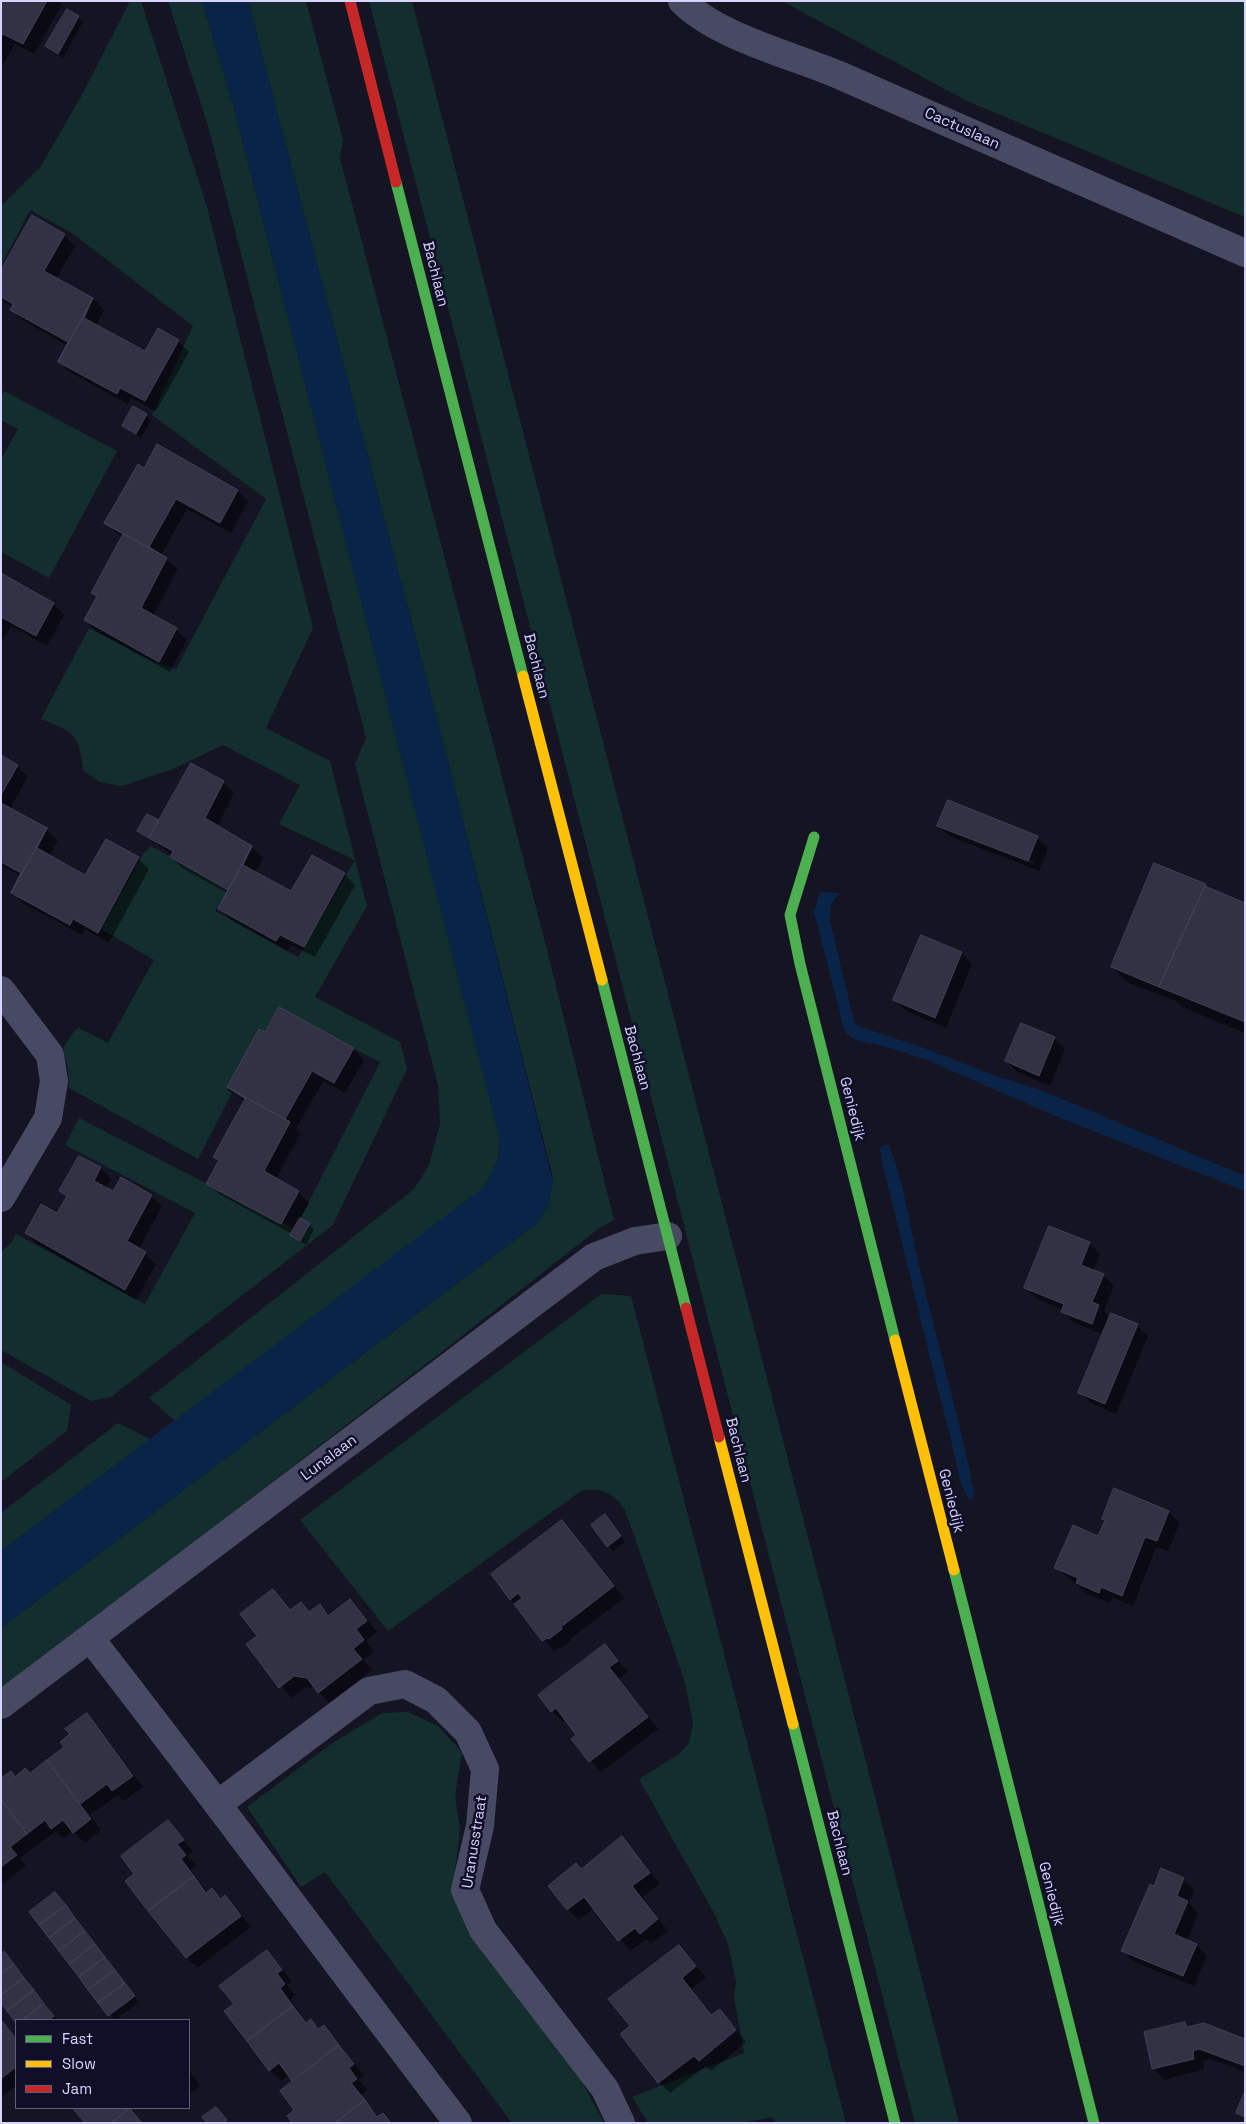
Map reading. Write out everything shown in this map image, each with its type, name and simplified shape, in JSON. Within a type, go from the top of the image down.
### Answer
[{"type":"main road","name":"Bachlaan","points":[[350,1],[895,2123]]},
{"type":"main road","name":"Geniedijk","points":[[814,836],[790,915],[800,964],[1094,2123]]},
{"type":"street","name":"Cactuslaan","points":[[682,1],[690,9],[728,31],[836,74],[1245,253]]},
{"type":"street","points":[[1,990],[50,1055],[54,1081],[48,1118],[1,1198]]},
{"type":"street","name":"Lunalaan","points":[[1,1705],[594,1257],[635,1241],[668,1236]]},
{"type":"street","points":[[90,1638],[218,1804],[458,2123]]},
{"type":"street","name":"Uranusstraat","points":[[218,1804],[369,1691],[405,1684],[436,1700],[468,1732],[484,1769],[480,1826],[465,1890],[483,1930],[605,2089],[621,2123]]},
{"type":"green space","points":[[130,1],[141,1],[207,207],[313,628],[266,728],[330,761],[367,906],[315,997],[400,1042],[407,1069],[333,1225],[111,1397],[91,1401],[1,1350],[1,1252],[11,1243],[16,1234],[145,1304],[195,1213],[65,1145],[79,1118],[295,1229],[380,1062],[277,1009],[251,1058],[245,1055],[227,1090],[232,1093],[198,1159],[69,1088],[68,1069],[63,1048],[74,1031],[79,1028],[108,1043],[154,960],[101,929],[143,854],[151,846],[228,889],[215,911],[298,957],[355,860],[279,824],[300,785],[223,745],[171,770],[122,786],[99,782],[83,770],[77,741],[73,736],[68,731],[41,719],[89,628],[151,660],[176,669],[266,499],[152,415],[193,326],[72,233],[30,210],[1,266],[1,206],[41,166],[83,93]]},
{"type":"green space","points":[[168,1],[202,1],[233,105],[500,1139],[497,1162],[485,1187],[175,1421],[149,1398],[414,1189],[429,1165],[440,1124],[438,1085],[355,764],[366,738],[208,126]]},
{"type":"green space","points":[[248,1],[306,1],[343,140],[340,158],[543,934],[614,1220],[598,1229],[452,1344],[1,1690],[1,1628],[536,1224],[549,1205],[553,1178],[438,722]]},
{"type":"green space","points":[[369,1],[412,1],[959,2123],[915,2123]]},
{"type":"green space","points":[[782,1],[1245,1],[1245,217],[967,101]]},
{"type":"green space","points":[[4,391],[117,451],[49,578],[1,552],[1,459],[18,429],[1,420],[1,395]]},
{"type":"green space","points":[[601,1294],[631,1296],[846,2123],[776,2123],[772,2117],[742,2123],[648,2123],[632,2097],[744,2053],[734,1997],[736,1982],[728,1944],[714,1913],[639,1779],[679,1754],[689,1743],[693,1724],[685,1682],[625,1510],[621,1504],[612,1495],[601,1491],[581,1491],[388,1631],[300,1520]]},
{"type":"green space","points":[[1,1362],[71,1405],[67,1431],[1,1482]]},
{"type":"green space","points":[[118,1423],[150,1439],[1,1551],[1,1513]]},
{"type":"green space","points":[[408,1712],[438,1726],[462,1752],[455,1796],[460,1829],[455,1871],[459,1906],[472,1938],[579,2076],[604,2123],[512,2123],[325,1872],[301,1887],[247,1807],[331,1744],[382,1713]]},
{"type":"water","points":[[202,1],[248,1],[438,722],[553,1182],[549,1205],[536,1224],[1,1628],[1,1551],[484,1187],[497,1162],[500,1140],[233,105]]},
{"type":"water","points":[[820,892],[839,893],[831,905],[830,921],[855,1025],[927,1049],[990,1074],[1041,1090],[1245,1176],[1245,1191],[1053,1115],[927,1060],[887,1047],[858,1041],[845,1033],[814,912]]},
{"type":"water","points":[[883,1145],[889,1145],[904,1194],[922,1278],[956,1411],[974,1492],[974,1497],[971,1499],[964,1490],[958,1471],[932,1368],[882,1162],[880,1149]]},
{"type":"building","points":[[1,1],[47,1],[23,44],[3,34],[1,38]]},
{"type":"building","points":[[67,9],[79,16],[58,54],[45,46]]},
{"type":"building","points":[[32,215],[65,234],[44,271],[93,298],[58,362],[68,342],[10,310],[13,304],[1,297],[1,270]]},
{"type":"building","points":[[93,298],[84,318],[145,351],[158,328],[179,340],[145,401],[120,388],[117,394],[58,362]]},
{"type":"building","points":[[133,406],[147,414],[136,434],[122,426]]},
{"type":"building","points":[[157,444],[238,490],[220,523],[176,499],[149,547],[167,558],[104,523],[138,464],[144,468]]},
{"type":"building","points":[[104,523],[167,558],[141,608],[177,628],[159,662],[84,620],[97,596],[91,593],[123,534]]},
{"type":"building","points":[[1,573],[54,603],[36,636],[1,617]]},
{"type":"building","points":[[1,755],[18,765],[1,795]]},
{"type":"building","points":[[191,763],[224,781],[205,818],[252,846],[218,909],[228,890],[170,857],[173,851],[149,838]]},
{"type":"building","points":[[948,800],[1038,836],[1028,861],[937,826]]},
{"type":"building","points":[[1,803],[47,828],[11,893],[21,873],[1,862]]},
{"type":"building","points":[[147,814],[159,820],[149,838],[137,831]]},
{"type":"building","points":[[47,828],[37,848],[85,875],[106,839],[139,857],[98,933],[73,919],[70,925],[11,893]]},
{"type":"building","points":[[252,846],[243,865],[291,891],[312,855],[345,873],[304,947],[280,935],[276,941],[218,909]]},
{"type":"building","points":[[1154,863],[1206,884],[1159,987],[1111,967]]},
{"type":"building","points":[[1205,886],[1245,903],[1245,1022],[1159,987]]},
{"type":"building","points":[[921,935],[962,952],[935,1018],[893,1000]]},
{"type":"building","points":[[279,1007],[354,1048],[334,1083],[312,1071],[285,1119],[290,1122],[227,1087],[259,1029],[265,1032]]},
{"type":"building","points":[[1021,1023],[1055,1037],[1039,1076],[1005,1061]]},
{"type":"building","points":[[227,1087],[290,1122],[264,1171],[299,1191],[281,1224],[206,1184],[219,1160],[213,1157],[245,1099]]},
{"type":"building","points":[[79,1156],[101,1167],[94,1181],[113,1191],[121,1177],[152,1195],[127,1241],[146,1252],[125,1290],[25,1233],[41,1204],[57,1213],[67,1196],[59,1191]]},
{"type":"building","points":[[300,1218],[310,1223],[300,1241],[290,1235]]},
{"type":"building","points":[[1049,1226],[1090,1242],[1081,1265],[1104,1274],[1092,1302],[1099,1305],[1092,1324],[1061,1312],[1064,1304],[1024,1288]]},
{"type":"building","points":[[1111,1313],[1138,1324],[1105,1404],[1078,1393]]},
{"type":"building","points":[[1114,1488],[1169,1511],[1157,1541],[1145,1537],[1122,1596],[1101,1587],[1099,1593],[1076,1583],[1078,1578],[1054,1568],[1073,1525],[1098,1536],[1105,1520],[1102,1519]]},
{"type":"building","points":[[605,1514],[621,1536],[607,1547],[591,1525]]},
{"type":"building","points":[[562,1520],[614,1586],[561,1627],[562,1629],[549,1639],[547,1638],[542,1641],[514,1604],[522,1598],[518,1593],[510,1600],[491,1574]]},
{"type":"building","points":[[273,1589],[290,1610],[301,1602],[309,1612],[320,1604],[328,1616],[350,1599],[367,1621],[356,1629],[364,1640],[353,1649],[362,1659],[318,1693],[307,1678],[294,1676],[279,1688],[246,1644],[257,1636],[240,1614]]},
{"type":"building","points":[[605,1644],[618,1661],[609,1667],[648,1717],[589,1762],[571,1739],[576,1735],[556,1708],[551,1712],[538,1695]]},
{"type":"building","points":[[87,1713],[133,1776],[112,1791],[107,1784],[80,1804],[47,1760],[64,1747],[60,1742],[70,1734],[65,1729]]},
{"type":"building","points":[[47,1760],[91,1819],[73,1833],[63,1820],[51,1829],[45,1820],[27,1834],[1,1799],[1,1778],[11,1771],[15,1777],[25,1768],[30,1773]]},
{"type":"building","points":[[1,1799],[27,1834],[10,1847],[17,1855],[1,1867]]},
{"type":"building","points":[[168,1820],[184,1840],[177,1844],[186,1855],[181,1859],[194,1876],[148,1911],[125,1881],[134,1874],[121,1856]]},
{"type":"building","points":[[622,1836],[650,1873],[632,1886],[658,1919],[640,1934],[635,1928],[618,1941],[584,1897],[567,1910],[548,1886],[576,1863],[581,1869]]},
{"type":"building","points":[[1161,1868],[1184,1878],[1177,1896],[1188,1901],[1174,1934],[1197,1944],[1183,1976],[1121,1951],[1150,1884],[1154,1886]]},
{"type":"building","points":[[194,1876],[206,1893],[212,1888],[220,1899],[225,1895],[241,1916],[186,1958],[148,1911]]},
{"type":"building","points":[[55,1892],[66,1905],[39,1925],[29,1912]]},
{"type":"building","points":[[66,1905],[75,1918],[49,1938],[39,1925]]},
{"type":"building","points":[[75,1918],[85,1931],[59,1951],[49,1938]]},
{"type":"building","points":[[85,1931],[95,1944],[69,1964],[59,1951]]},
{"type":"building","points":[[95,1944],[105,1957],[79,1977],[69,1964]]},
{"type":"building","points":[[679,1945],[696,1966],[682,1978],[711,2015],[720,2009],[736,2030],[699,2061],[694,2056],[658,2083],[620,2034],[630,2026],[608,1999]]},
{"type":"building","points":[[267,1950],[282,1970],[277,1973],[285,1984],[280,1988],[293,2006],[247,2041],[224,2011],[234,2004],[219,1986]]},
{"type":"building","points":[[4,1951],[14,1964],[1,1974],[1,1954]]},
{"type":"building","points":[[105,1957],[115,1970],[88,1990],[79,1977]]},
{"type":"building","points":[[14,1964],[24,1978],[1,1995],[1,1974]]},
{"type":"building","points":[[115,1970],[125,1983],[98,2003],[88,1990]]},
{"type":"building","points":[[24,1978],[34,1990],[7,2011],[1,2003],[1,1995]]},
{"type":"building","points":[[125,1983],[135,1996],[108,2016],[98,2003]]},
{"type":"building","points":[[34,1990],[44,2004],[23,2019],[15,2019],[15,2022],[7,2011]]},
{"type":"building","points":[[44,2004],[54,2016],[50,2019],[23,2019]]},
{"type":"building","points":[[293,2006],[306,2023],[311,2019],[318,2029],[324,2025],[339,2045],[292,2081],[279,2063],[269,2071],[247,2041]]},
{"type":"building","points":[[2,2021],[15,2038],[15,2068],[2,2078]]},
{"type":"building","points":[[1185,2022],[1187,2027],[1204,2023],[1245,2039],[1245,2066],[1199,2049],[1193,2051],[1194,2059],[1152,2069],[1144,2032]]},
{"type":"building","points":[[339,2045],[354,2064],[349,2068],[357,2079],[351,2083],[365,2100],[335,2123],[292,2123],[287,2116],[294,2110],[280,2091]]},
{"type":"building","points":[[1245,2091],[1245,2117],[1236,2113]]},
{"type":"building","points":[[365,2100],[377,2117],[383,2113],[391,2123],[335,2123]]},
{"type":"building","points":[[216,2107],[227,2120],[224,2123],[207,2123],[202,2117]]},
{"type":"building","points":[[74,2109],[129,2109],[111,2123],[85,2123]]},
{"type":"building","points":[[131,2109],[142,2123],[111,2123]]},
{"type":"traffic: fast","points":[[396,182],[523,676]]},
{"type":"traffic: fast","points":[[814,837],[790,915],[800,964],[895,1340]]},
{"type":"traffic: fast","points":[[602,980],[686,1308]]},
{"type":"traffic: fast","points":[[954,1570],[1094,2123]]},
{"type":"traffic: fast","points":[[793,1724],[895,2123]]},
{"type":"traffic: slow","points":[[523,676],[602,980]]},
{"type":"traffic: slow","points":[[895,1340],[954,1570]]},
{"type":"traffic: slow","points":[[719,1437],[793,1724]]},
{"type":"traffic: jam","points":[[350,1],[396,182]]},
{"type":"traffic: jam","points":[[686,1308],[719,1437]]}]
